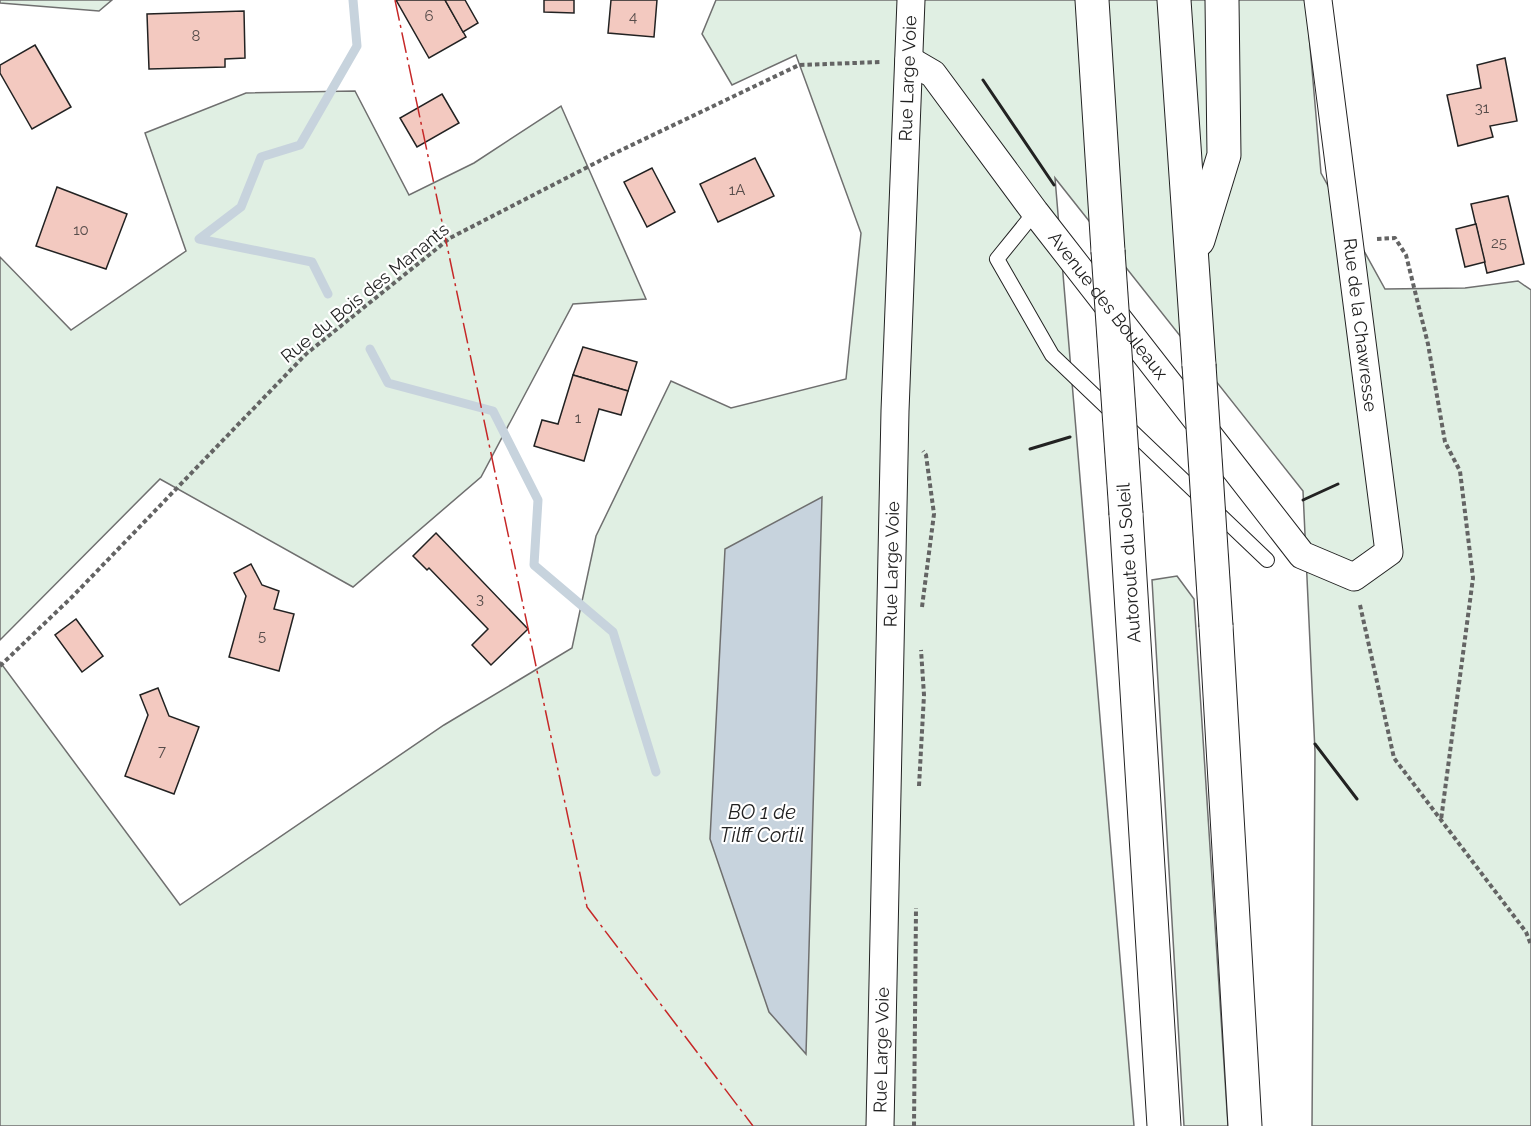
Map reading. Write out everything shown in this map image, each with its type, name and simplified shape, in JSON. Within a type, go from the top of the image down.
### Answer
[{"type":"highway","name":"Autoroute du Soleil","points":[[1092,0],[1164,1126]]},
{"type":"highway","points":[[1174,0],[1216,626],[1245,1126]]},
{"type":"highway","points":[[1192,262],[1224,155],[1222,0]]},
{"type":"street","name":"Rue Large Voie","points":[[880,1126],[895,411],[911,0]]},
{"type":"street","name":"Rue de la Chawresse","points":[[1318,0],[1389,552],[1354,577]]},
{"type":"street","name":"Avenue des Bouleaux","points":[[909,60],[933,74],[1035,212],[1302,555],[1354,577]]},
{"type":"lane","points":[[1035,212],[997,259],[1052,355],[1267,560]]},
{"type":"path","name":"Rue du Bois des Manants","points":[[0,666],[73,596],[306,354],[450,238],[611,155],[799,65],[909,60]]},
{"type":"path","points":[[1349,239],[1395,238],[1406,255],[1428,344],[1445,442],[1460,471],[1473,578],[1442,820]]},
{"type":"path","points":[[895,411],[926,455],[934,514],[921,615]]},
{"type":"path","points":[[1354,577],[1394,758],[1526,932],[1531,945]]},
{"type":"path","points":[[918,797],[924,695],[921,649]]},
{"type":"path","points":[[914,1126],[916,901]]},
{"type":"green space","points":[[0,0],[112,0],[99,11],[0,3]]},
{"type":"green space","points":[[716,0],[1306,0],[1321,173],[1385,289],[1465,288],[1518,281],[1531,290],[1531,1126],[1312,1126],[1315,752],[1303,491],[1055,178],[1134,1126],[0,1126],[0,662],[180,905],[444,725],[572,648],[596,536],[671,381],[731,408],[846,379],[861,233],[796,55],[732,85],[702,34]]},
{"type":"green space","points":[[355,91],[409,195],[474,163],[561,106],[646,299],[573,304],[481,477],[353,587],[160,479],[0,640],[0,257],[71,330],[186,251],[145,133],[246,93]]},
{"type":"green space","points":[[1177,576],[1194,599],[1228,1126],[1184,1126],[1152,580]]},
{"type":"water","name":"BO 1 de Tilff Cortil","points":[[822,497],[806,1054],[769,1012],[710,839],[725,549]]},
{"type":"building","points":[[396,0],[445,0],[466,37],[429,58]]},
{"type":"building","points":[[445,0],[465,0],[478,23],[463,32]]},
{"type":"building","points":[[544,0],[574,0],[574,13],[544,12]]},
{"type":"building","points":[[611,0],[657,0],[654,37],[608,33]]},
{"type":"building","points":[[244,11],[245,58],[225,59],[225,67],[149,69],[147,14]]},
{"type":"building","points":[[35,45],[71,107],[32,129],[0,73],[0,65]]},
{"type":"building","points":[[1505,58],[1517,121],[1490,126],[1493,137],[1458,146],[1447,95],[1481,88],[1477,65]]},
{"type":"building","points":[[442,94],[459,123],[417,147],[400,118]]},
{"type":"building","points":[[755,158],[774,196],[718,222],[700,184]]},
{"type":"building","points":[[652,168],[675,212],[647,227],[624,182]]},
{"type":"building","points":[[57,187],[127,214],[106,269],[36,246]]},
{"type":"building","points":[[1508,196],[1524,264],[1487,273],[1471,204]]},
{"type":"building","points":[[1476,224],[1485,262],[1465,267],[1456,229]]},
{"type":"building","points":[[583,347],[637,362],[628,391],[573,375]]},
{"type":"building","points":[[573,375],[628,391],[621,415],[599,409],[584,461],[534,446],[542,420],[558,424]]},
{"type":"building","points":[[436,533],[528,629],[491,665],[472,645],[488,629],[429,568],[427,570],[413,556]]},
{"type":"building","points":[[251,564],[262,585],[279,591],[274,609],[294,614],[279,671],[229,657],[246,596],[234,573]]},
{"type":"building","points":[[76,619],[103,656],[82,672],[55,635]]},
{"type":"building","points":[[158,688],[169,716],[199,727],[174,794],[125,776],[148,715],[140,695]]},
{"type":"waterway","points":[[328,294],[312,262],[199,239],[241,207],[261,157],[300,145],[357,46],[353,0]]},
{"type":"waterway","points":[[370,349],[388,383],[493,411],[538,500],[534,565],[613,632],[656,772]]},
{"type":"wall","points":[[983,80],[1054,185]]},
{"type":"wall","points":[[1030,449],[1070,437]]},
{"type":"wall","points":[[1303,500],[1338,484]]},
{"type":"wall","points":[[1315,744],[1357,799]]},
{"type":"power","points":[[395,0],[587,907],[753,1126]]}]
